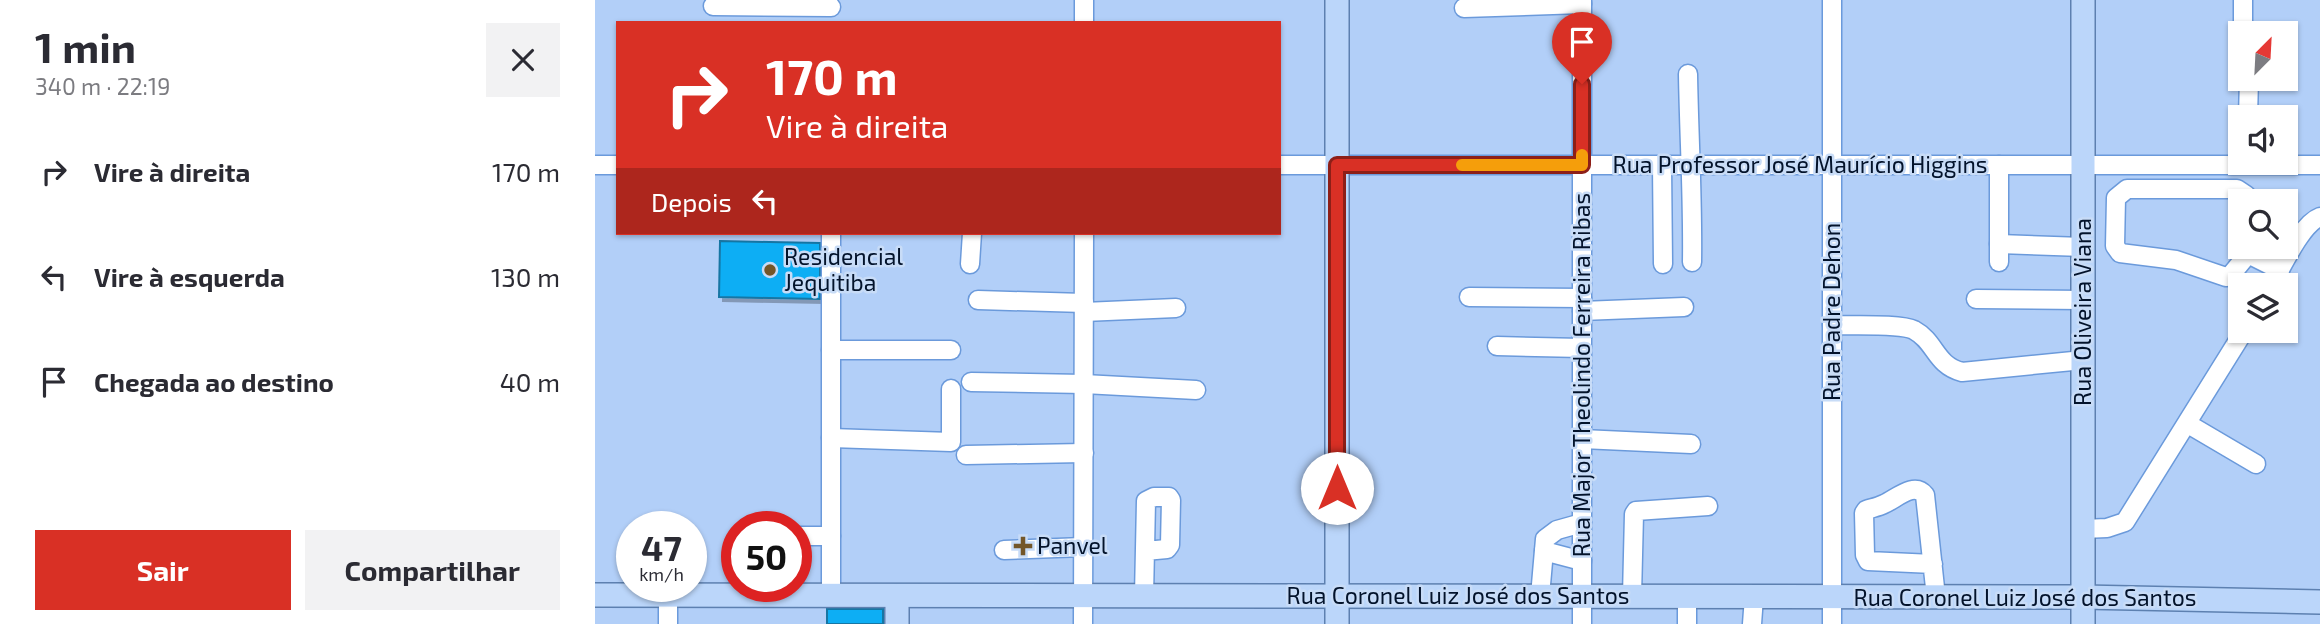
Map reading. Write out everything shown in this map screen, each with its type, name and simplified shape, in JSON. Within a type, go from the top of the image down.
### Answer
[{"type":"main road","points":[[1337,0],[1338,624]]},
{"type":"main road","name":"Rua Oliveira Viana","points":[[2083,0],[2083,624]]},
{"type":"main road","name":"Rua Coronel Luiz José dos Santos","points":[[595,595],[616,595]]},
{"type":"main road","name":"Rua Coronel Luiz José dos Santos","points":[[812,595],[2083,597],[2320,602]]},
{"type":"main road","points":[[897,596],[897,624]]},
{"type":"street","points":[[1084,0],[1084,21]]},
{"type":"street","name":"Rua Padre Dehon","points":[[1832,0],[1832,624]]},
{"type":"street","points":[[2243,0],[2243,21]]},
{"type":"street","points":[[1464,8],[1582,2]]},
{"type":"street","name":"Rua Major Theolindo Ferreira Ribas","points":[[1582,2],[1582,624]]},
{"type":"street","points":[[713,6],[831,10]]},
{"type":"street","points":[[1688,74],[1693,187],[1692,262]]},
{"type":"street","name":"Rua Professor José Maurício Higgins","points":[[1281,165],[2228,164]]},
{"type":"street","name":"Rua Professor José Maurício Higgins","points":[[2298,164],[2320,164]]},
{"type":"street","points":[[595,165],[616,165]]},
{"type":"street","points":[[1662,165],[1663,264]]},
{"type":"street","points":[[1999,165],[1999,262]]},
{"type":"street","points":[[2228,189],[2127,189],[2116,198],[2115,246],[2120,253],[2176,260],[2226,277],[2230,276],[2242,259]]},
{"type":"street","points":[[2278,273],[2306,228],[2314,219],[2320,217]]},
{"type":"street","points":[[831,235],[831,596]]},
{"type":"street","points":[[971,264],[972,235]]},
{"type":"street","points":[[1083,624],[1084,235]]},
{"type":"street","points":[[2000,244],[2083,247]]},
{"type":"street","points":[[2257,259],[2270,273]]},
{"type":"street","points":[[1469,297],[1684,307]]},
{"type":"street","points":[[1976,299],[2083,300]]},
{"type":"street","points":[[978,300],[1084,307],[1176,308]]},
{"type":"street","points":[[1832,325],[1912,329],[1925,338],[1940,360],[1951,369],[1962,372],[2083,360]]},
{"type":"street","points":[[2083,529],[2107,528],[2125,522],[2237,343]]},
{"type":"street","points":[[1497,346],[1582,348]]},
{"type":"street","points":[[831,350],[951,350]]},
{"type":"street","points":[[971,382],[1196,390]]},
{"type":"street","points":[[831,438],[951,442],[951,389]]},
{"type":"street","points":[[2188,424],[2256,464]]},
{"type":"street","points":[[1582,439],[1691,444]]},
{"type":"street","points":[[965,455],[1084,453]]},
{"type":"street","points":[[1933,564],[1868,561],[1865,555],[1866,510],[1885,504],[1905,492],[1917,489],[1922,491],[1925,495],[1933,564],[1936,597]]},
{"type":"street","points":[[1632,596],[1636,511],[1708,506]]},
{"type":"street","points":[[1539,596],[1545,539],[1550,534],[1582,523]]},
{"type":"street","points":[[812,536],[831,536]]},
{"type":"street","points":[[1004,550],[1084,547]]},
{"type":"street","points":[[1144,596],[1145,551]]},
{"type":"street","points":[[1544,551],[1582,561]]},
{"type":"street","points":[[1687,597],[1687,624]]},
{"type":"street","points":[[1752,624],[1754,597]]},
{"type":"street","points":[[668,602],[668,624]]},
{"type":"street","points":[[2074,624],[2083,624]]},
{"type":"building","name":"Residencial Jequitiba","points":[[720,241],[820,243],[820,299],[719,297]]},
{"type":"building","points":[[827,609],[883,609],[883,624],[827,624]]},
{"type":"slow traffic","points":[[1462,165],[1582,165],[1582,155]]},
{"type":"place","name":"Residencial Jequitiba","points":[[770,270]]},
{"type":"place","name":"Panvel","points":[[1023,546]]},
{"type":"route","points":[[1337,488],[1337,165],[1582,165],[1582,84]]}]
